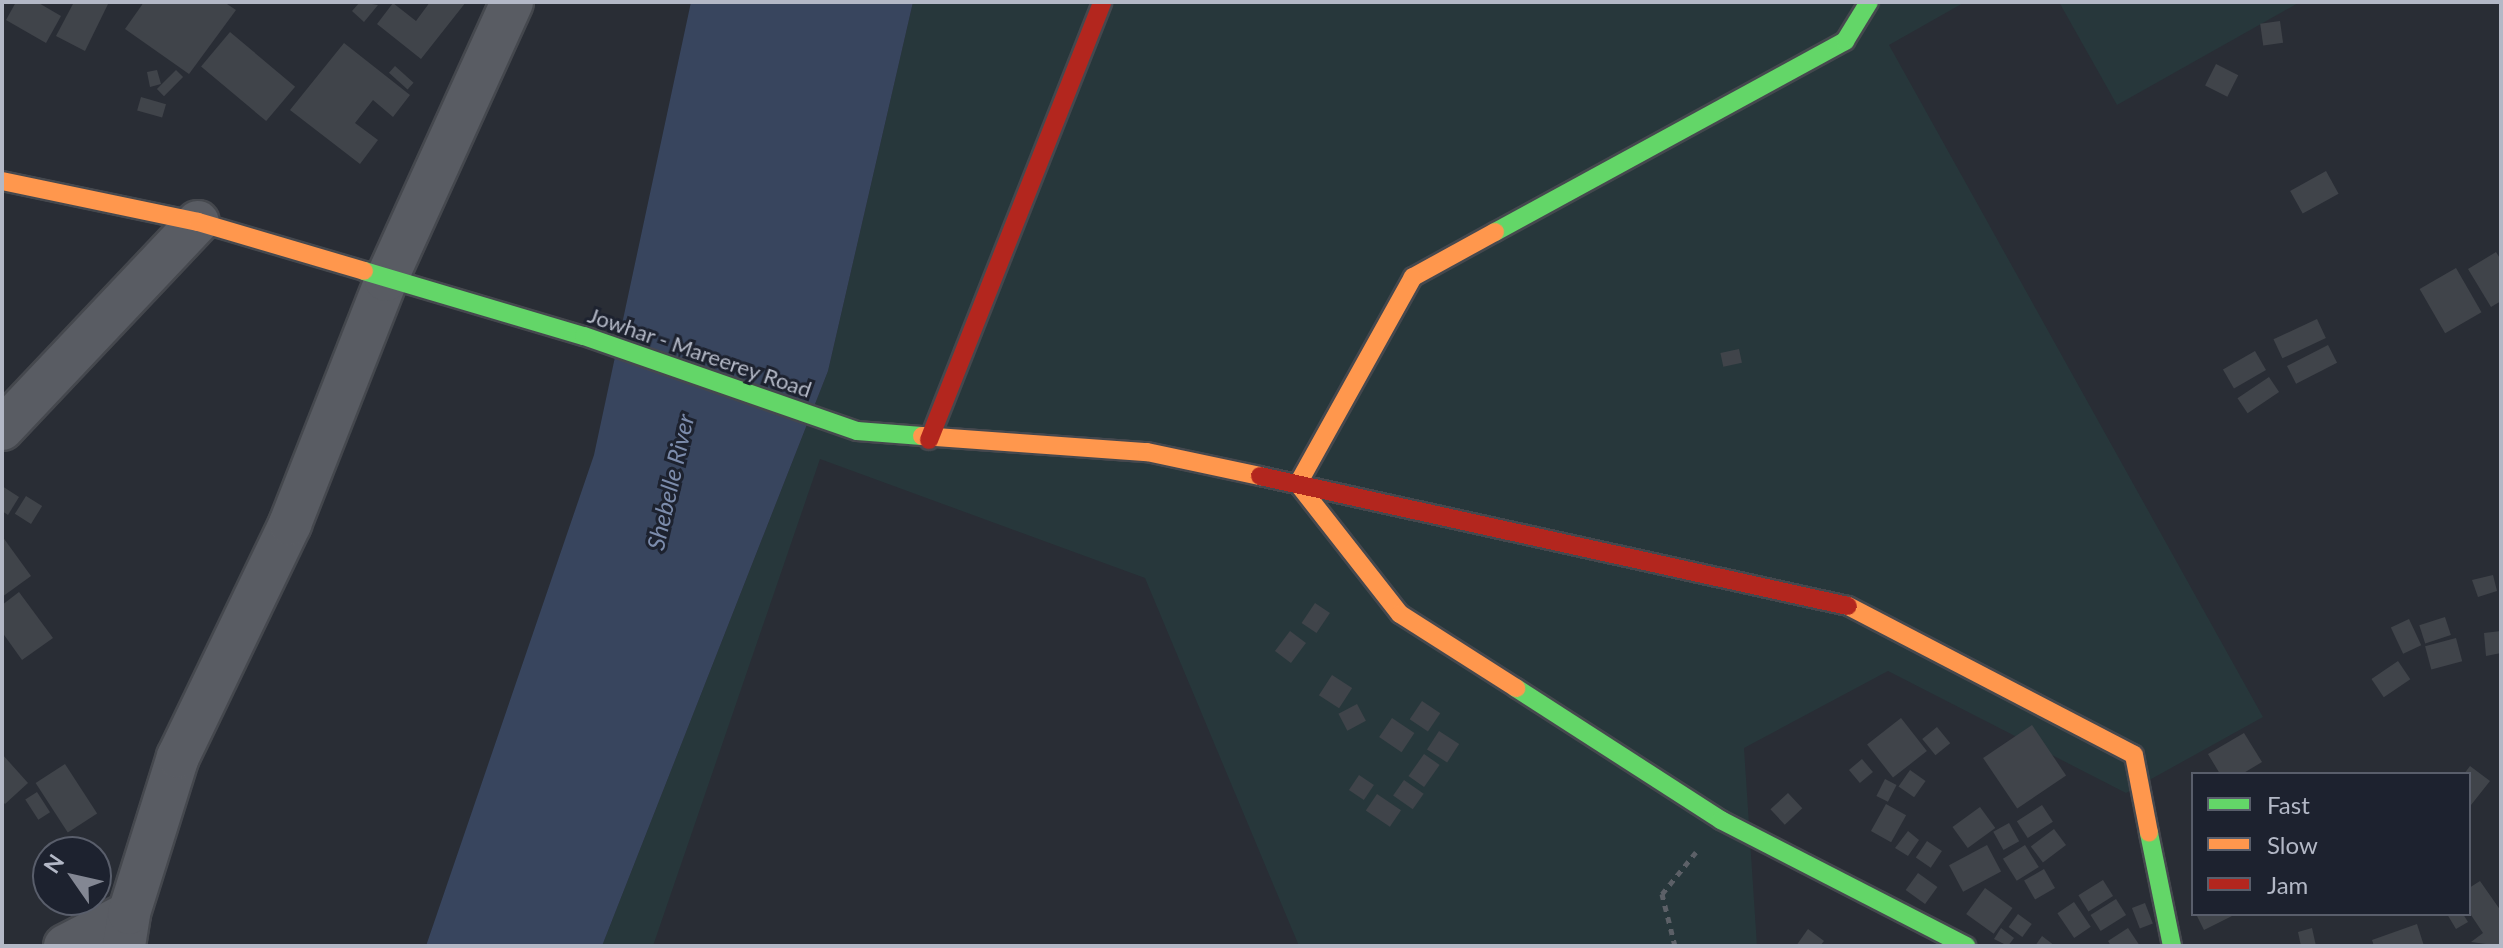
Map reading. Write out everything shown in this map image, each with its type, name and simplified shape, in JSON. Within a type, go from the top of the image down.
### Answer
[{"type":"street","points":[[65,946],[126,930],[178,757],[290,524],[386,280],[512,2]]},
{"type":"street","points":[[929,440],[1102,2]]},
{"type":"street","points":[[1869,2],[1845,41],[1413,277],[1298,484],[1400,614],[1721,820],[1966,946]]},
{"type":"street","name":"Jowhar - Mareerey Road","points":[[2,181],[198,222],[584,336],[857,431],[929,440],[1147,452],[1835,599],[2134,755],[2172,946]]},
{"type":"street","points":[[2,429],[198,222]]},
{"type":"path","points":[[1675,946],[1662,894],[1721,820]]},
{"type":"shaded area","points":[[913,2],[1965,2],[1889,45],[2263,717],[2126,793],[1888,671],[1744,748],[1757,946],[1299,946],[1145,578],[820,459],[653,946],[602,946],[828,371]]},
{"type":"shaded area","points":[[2059,2],[2300,2],[2117,105]]},
{"type":"water","name":"Shebelle River","points":[[691,2],[913,2],[828,371],[602,946],[426,946],[594,455]]},
{"type":"building","points":[[16,2],[37,2],[61,16],[46,43],[6,20]]},
{"type":"building","points":[[74,2],[109,2],[85,51],[56,36]]},
{"type":"building","points":[[144,2],[224,2],[236,10],[189,74],[125,29]]},
{"type":"building","points":[[360,2],[378,5],[364,22],[352,11]]},
{"type":"building","points":[[430,2],[466,2],[421,59],[377,24],[393,3],[416,21]]},
{"type":"building","points":[[2280,21],[2283,43],[2263,46],[2260,24]]},
{"type":"building","points":[[230,32],[295,87],[266,121],[201,66]]},
{"type":"building","points":[[344,43],[410,95],[393,117],[373,100],[355,123],[378,140],[360,164],[290,110]]},
{"type":"building","points":[[2216,64],[2238,75],[2227,97],[2205,85]]},
{"type":"building","points":[[395,66],[414,83],[408,89],[389,73]]},
{"type":"building","points":[[157,70],[161,84],[150,87],[147,72]]},
{"type":"building","points":[[176,70],[183,77],[164,96],[157,89]]},
{"type":"building","points":[[141,97],[166,104],[162,118],[137,110]]},
{"type":"building","points":[[2326,171],[2339,194],[2303,214],[2290,191]]},
{"type":"building","points":[[2496,252],[2501,260],[2501,301],[2491,307],[2468,269]]},
{"type":"building","points":[[2456,268],[2482,312],[2445,333],[2420,289]]},
{"type":"building","points":[[2317,319],[2326,338],[2282,358],[2273,339]]},
{"type":"building","points":[[2328,345],[2337,363],[2296,384],[2287,366]]},
{"type":"building","points":[[1739,349],[1742,363],[1723,367],[1720,353]]},
{"type":"building","points":[[2255,351],[2266,370],[2234,389],[2223,370]]},
{"type":"building","points":[[2269,377],[2279,392],[2248,413],[2237,398]]},
{"type":"building","points":[[2,486],[19,497],[8,515],[2,511]]},
{"type":"building","points":[[26,496],[42,506],[31,524],[15,514]]},
{"type":"building","points":[[2,536],[31,576],[2,597]]},
{"type":"building","points":[[2493,575],[2497,591],[2478,597],[2472,580]]},
{"type":"building","points":[[19,592],[53,638],[22,660],[2,632],[2,605]]},
{"type":"building","points":[[1315,603],[1330,613],[1317,633],[1302,623]]},
{"type":"building","points":[[2445,617],[2451,635],[2425,643],[2419,625]]},
{"type":"building","points":[[2409,619],[2421,645],[2403,654],[2391,627]]},
{"type":"building","points":[[1290,631],[1306,643],[1291,663],[1275,651]]},
{"type":"building","points":[[2501,631],[2501,653],[2486,656],[2484,633]]},
{"type":"building","points":[[2456,638],[2462,661],[2431,669],[2425,646]]},
{"type":"building","points":[[2398,661],[2410,679],[2384,697],[2371,679]]},
{"type":"building","points":[[1332,675],[1352,688],[1339,708],[1319,695]]},
{"type":"building","points":[[1422,701],[1440,713],[1428,732],[1410,719]]},
{"type":"building","points":[[1357,704],[1366,721],[1347,731],[1338,714]]},
{"type":"building","points":[[1392,718],[1414,733],[1402,752],[1379,737]]},
{"type":"building","points":[[1901,718],[1927,751],[1893,778],[1867,744]]},
{"type":"building","points":[[2032,725],[2066,776],[2017,809],[1983,758]]},
{"type":"building","points":[[1937,727],[1950,743],[1935,755],[1922,739]]},
{"type":"building","points":[[1439,731],[1459,744],[1447,763],[1427,749]]},
{"type":"building","points":[[2244,733],[2262,762],[2245,772],[2219,772],[2208,754]]},
{"type":"building","points":[[2,754],[28,783],[5,804],[2,801]]},
{"type":"building","points":[[1424,754],[1440,765],[1424,787],[1409,776]]},
{"type":"building","points":[[1862,759],[1873,772],[1860,783],[1849,770]]},
{"type":"building","points":[[65,764],[97,813],[68,833],[36,783]]},
{"type":"building","points":[[2470,766],[2490,781],[2471,805],[2471,772],[2466,772]]},
{"type":"building","points":[[1910,770],[1926,781],[1914,797],[1899,786]]},
{"type":"building","points":[[1359,775],[1374,785],[1364,800],[1349,790]]},
{"type":"building","points":[[1885,779],[1897,785],[1888,802],[1876,796]]},
{"type":"building","points":[[1404,780],[1424,794],[1413,809],[1393,796]]},
{"type":"building","points":[[37,792],[50,812],[38,820],[25,800]]},
{"type":"building","points":[[1788,793],[1802,808],[1785,825],[1770,809]]},
{"type":"building","points":[[1377,794],[1401,810],[1390,827],[1366,811]]},
{"type":"building","points":[[1886,804],[1906,815],[1891,842],[1871,831]]},
{"type":"building","points":[[2042,805],[2053,822],[2028,838],[2017,821]]},
{"type":"building","points":[[1980,807],[1995,828],[1968,848],[1952,827]]},
{"type":"building","points":[[2009,823],[2019,841],[2003,850],[1993,832]]},
{"type":"building","points":[[2054,829],[2066,845],[2043,862],[2031,846]]},
{"type":"building","points":[[1908,831],[1919,840],[1908,856],[1895,848]]},
{"type":"building","points":[[1927,841],[1942,851],[1931,868],[1916,858]]},
{"type":"building","points":[[1987,845],[2001,871],[1963,892],[1949,865]]},
{"type":"building","points":[[2025,845],[2039,867],[2017,881],[2003,859]]},
{"type":"building","points":[[2044,869],[2055,888],[2035,900],[2024,880]]},
{"type":"building","points":[[1918,873],[1937,887],[1925,904],[1906,890]]},
{"type":"building","points":[[2103,880],[2113,896],[2088,911],[2078,895]]},
{"type":"building","points":[[2480,881],[2501,911],[2501,946],[2471,942],[2483,933],[2471,915],[2471,887]]},
{"type":"building","points":[[1985,888],[2013,908],[1994,934],[1966,914]]},
{"type":"building","points":[[2116,899],[2126,915],[2101,931],[2091,915]]},
{"type":"building","points":[[2074,902],[2091,927],[2074,938],[2057,913]]},
{"type":"building","points":[[2145,903],[2153,924],[2140,929],[2132,908]]},
{"type":"building","points":[[2018,914],[2032,924],[2022,937],[2009,927]]},
{"type":"building","points":[[2197,916],[2232,916],[2204,930]]},
{"type":"building","points":[[2448,916],[2464,916],[2468,922],[2456,929]]},
{"type":"building","points":[[2417,924],[2424,946],[2374,946],[2372,940]]},
{"type":"building","points":[[2001,928],[2014,938],[2008,946],[1994,939]]},
{"type":"building","points":[[2128,928],[2140,946],[2111,946],[2108,941]]},
{"type":"building","points":[[2312,928],[2316,946],[2301,946],[2298,932]]},
{"type":"building","points":[[1808,929],[1824,941],[1820,946],[1796,946]]},
{"type":"building","points":[[2042,936],[2055,946],[2035,946]]},
{"type":"traffic: fast","points":[[1495,232],[1845,41],[1869,2]]},
{"type":"traffic: fast","points":[[364,271],[584,336],[857,431],[922,436]]},
{"type":"traffic: fast","points":[[1516,688],[1721,820],[1966,946]]},
{"type":"traffic: fast","points":[[2149,833],[2172,946]]},
{"type":"traffic: slow","points":[[2,181],[198,222],[364,271]]},
{"type":"traffic: slow","points":[[1495,232],[1413,277],[1298,484],[1400,614],[1516,688]]},
{"type":"traffic: slow","points":[[922,436],[1147,452],[1260,476]]},
{"type":"traffic: slow","points":[[1848,606],[2134,755],[2149,833]]},
{"type":"traffic: jam","points":[[929,440],[1102,2]]},
{"type":"traffic: jam","points":[[1260,476],[1848,606]]}]
